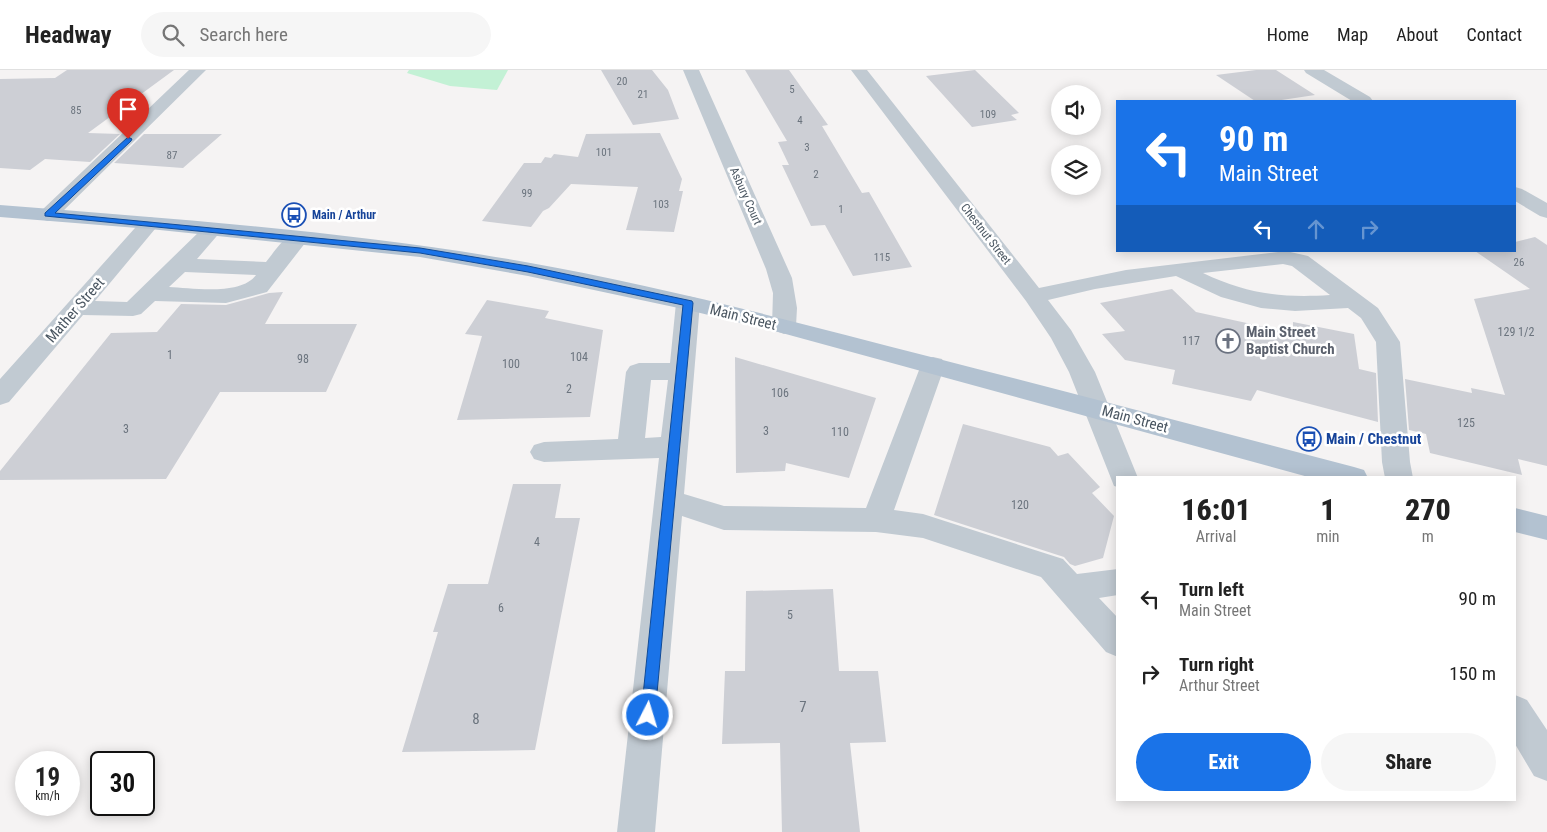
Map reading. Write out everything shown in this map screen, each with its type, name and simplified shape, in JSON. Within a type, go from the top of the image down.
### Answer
[{"type":"main road","name":"Main Street","points":[[0,211],[150,223],[420,251],[528,269],[688,303],[784,326],[1347,476]]},
{"type":"main road","points":[[1516,520],[1547,528]]},
{"type":"street","points":[[48,214],[141,127],[198,70]]},
{"type":"street","name":"Asbury Court","points":[[691,70],[774,260],[787,305],[784,326]]},
{"type":"street","name":"Chestnut Street","points":[[860,70],[1034,296],[1062,336],[1082,372],[1123,476]]},
{"type":"street","points":[[1312,70],[1362,100]]},
{"type":"street","points":[[1516,193],[1547,212]]},
{"type":"street","name":"Mather Street","points":[[0,396],[150,223]]},
{"type":"street","points":[[76,308],[133,309],[212,230]]},
{"type":"street","points":[[150,294],[226,296],[259,287],[298,238]]},
{"type":"street","points":[[1034,296],[1106,279],[1179,269],[1283,257],[1300,261],[1370,313],[1388,342],[1399,476]]},
{"type":"street","points":[[179,265],[272,269]]},
{"type":"street","points":[[1179,269],[1209,286],[1263,301],[1293,303],[1353,300]]},
{"type":"street","points":[[636,832],[688,303]]},
{"type":"street","points":[[876,520],[933,366]]},
{"type":"street","points":[[630,449],[639,372],[682,371]]},
{"type":"street","points":[[544,452],[674,447]]},
{"type":"street","points":[[669,501],[724,518],[876,520],[923,526],[1052,568],[1116,640]]},
{"type":"street","points":[[1070,589],[1116,582]]},
{"type":"street","points":[[1516,714],[1534,756]]},
{"type":"green space","points":[[409,70],[508,70],[497,90],[450,86],[407,73]]},
{"type":"building","points":[[67,70],[174,70],[88,133],[120,134],[90,162],[45,159],[30,170],[0,168],[0,79],[55,78]]},
{"type":"building","points":[[601,70],[652,70],[668,90],[679,119],[633,125]]},
{"type":"building","points":[[745,70],[789,70],[828,125],[822,126],[862,193],[869,192],[912,267],[853,276],[825,225],[811,226],[782,165],[789,165],[778,142],[787,141]]},
{"type":"building","points":[[975,70],[1019,113],[1011,115],[1017,120],[972,127],[926,76]]},
{"type":"building","points":[[1256,70],[1276,70],[1315,95],[1282,100],[1254,100],[1216,75]]},
{"type":"building","points":[[660,133],[682,179],[679,191],[683,191],[674,232],[626,230],[638,187],[571,184],[549,208],[543,211],[531,227],[482,221],[524,163],[541,163],[545,157],[551,158],[554,154],[578,157],[586,134]]},
{"type":"building","points":[[144,134],[222,134],[183,168],[114,163]]},
{"type":"building","points":[[1535,237],[1547,245],[1547,466],[1518,459],[1522,475],[1430,453],[1426,434],[1409,430],[1405,379],[1472,393],[1471,388],[1505,395],[1474,299],[1530,289],[1476,252],[1516,252],[1516,242]]},
{"type":"building","points":[[1172,289],[1196,312],[1293,333],[1293,322],[1354,334],[1359,369],[1376,373],[1378,422],[1257,390],[1251,401],[1172,384],[1175,370],[1125,360],[1102,334],[1125,331],[1100,303]]},
{"type":"building","points":[[283,292],[265,324],[357,324],[326,392],[220,392],[166,479],[0,480],[0,471],[111,333],[157,332],[181,304],[226,305],[269,293]]},
{"type":"building","points":[[487,300],[549,311],[545,318],[603,330],[590,417],[457,420],[482,336],[465,334]]},
{"type":"building","points":[[735,357],[876,398],[849,478],[786,463],[785,471],[736,473]]},
{"type":"building","points":[[963,424],[1050,447],[1058,456],[1068,453],[1100,487],[1092,493],[1114,516],[1103,558],[1075,566],[1070,564],[1064,557],[934,515]]},
{"type":"building","points":[[513,484],[561,484],[555,518],[580,518],[535,750],[402,752],[438,632],[433,632],[448,584],[488,584]]},
{"type":"building","points":[[833,589],[839,671],[878,671],[886,742],[850,743],[860,832],[782,832],[780,743],[722,744],[725,671],[745,671],[746,591]]},
{"type":"place","name":"Main / Arthur","points":[[294,215]]},
{"type":"place","name":"Main Street Baptist Church","points":[[1228,341]]},
{"type":"place","name":"Main / Chestnut","points":[[1309,439]]},
{"type":"route","points":[[128,139],[48,214],[420,251],[528,269],[688,303],[648,715]]}]
